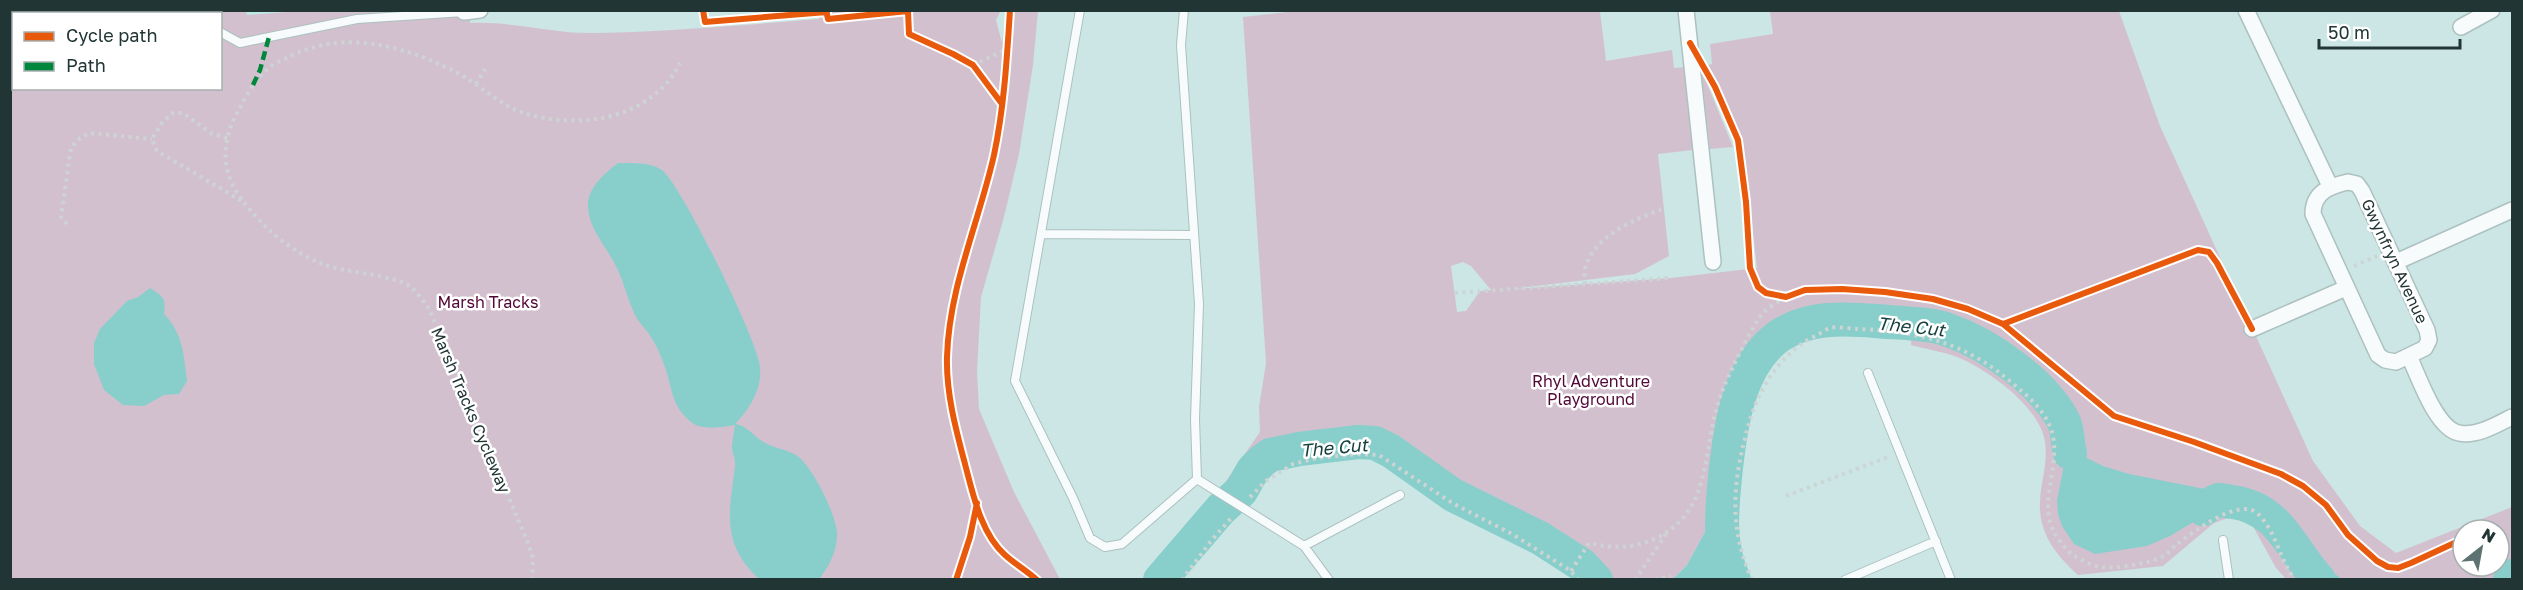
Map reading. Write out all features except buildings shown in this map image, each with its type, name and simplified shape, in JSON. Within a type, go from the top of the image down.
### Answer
[{"type":"street","points":[[464,12],[480,10]]},
{"type":"street","points":[[1686,10],[1713,262]]},
{"type":"street","points":[[2246,10],[2330,186],[2313,203],[2313,214],[2378,355],[2385,360],[2396,362],[2409,356],[2426,394],[2446,426],[2459,434],[2479,431],[2512,417]]},
{"type":"street","points":[[2461,27],[2483,13]]},
{"type":"street","name":"Gwynfryn Avenue","points":[[2330,186],[2348,182],[2357,184],[2393,256],[2427,330],[2429,340],[2425,348],[2409,356]]},
{"type":"street","points":[[2393,256],[2512,210]]},
{"type":"street","points":[[2252,329],[2346,288]]},
{"type":"lane","points":[[1080,10],[1015,381],[1073,498],[1090,538],[1105,547],[1122,544],[1197,479]]},
{"type":"lane","points":[[1184,10],[1181,45],[1199,304],[1195,419],[1197,479]]},
{"type":"lane","points":[[222,33],[240,43],[357,19],[464,12]]},
{"type":"lane","points":[[1041,234],[1194,235]]},
{"type":"lane","points":[[1868,373],[1952,579]]},
{"type":"lane","points":[[1197,479],[1304,546],[1329,579]]},
{"type":"lane","points":[[1304,546],[1400,495]]},
{"type":"lane","points":[[2223,540],[2229,579]]},
{"type":"lane","points":[[1845,579],[1936,541]]},
{"type":"path","points":[[1006,60],[1008,39]]},
{"type":"path","points":[[973,65],[1007,49]]},
{"type":"path","points":[[963,60],[973,65],[980,73]]},
{"type":"path","points":[[476,84],[485,69]]},
{"type":"path","points":[[152,140],[161,124],[173,113],[183,113],[211,134],[227,138]]},
{"type":"path","points":[[67,224],[61,217],[61,206],[71,147],[80,138],[90,133],[152,140]]},
{"type":"path","points":[[152,140],[157,151],[245,203]]},
{"type":"path","points":[[1585,284],[1585,267],[1593,253],[1608,237],[1630,222],[1664,208]]},
{"type":"path","points":[[2339,273],[2393,256]]},
{"type":"path","points":[[1455,293],[1671,278]]},
{"type":"path","points":[[1635,579],[1666,534],[1693,507],[1702,480],[1721,395],[1763,313],[1786,297],[1796,294]]},
{"type":"path","points":[[1776,295],[1786,297]]},
{"type":"path","points":[[1752,579],[1736,531],[1735,491],[1751,413],[1777,367],[1801,343],[1830,328],[1906,334],[1945,342],[1973,354],[2036,404],[2051,429],[2054,455],[2046,508],[2056,536],[2071,554],[2099,567],[2138,564],[2163,557],[2174,546],[2220,516],[2244,509],[2255,511],[2270,528],[2286,568],[2295,579]]},
{"type":"path","points":[[1786,496],[1900,453]]},
{"type":"path","points":[[1578,579],[1570,571],[1589,543],[1610,548],[1638,545],[1666,534]]},
{"type":"path","points":[[1655,579],[1671,576]]},
{"type":"shaded area","points":[[246,10],[305,11],[247,15]]},
{"type":"shaded area","points":[[618,163],[647,164],[662,170],[685,204],[718,265],[747,328],[760,367],[759,383],[754,398],[746,412],[735,424],[747,429],[766,443],[792,453],[802,460],[816,479],[836,525],[836,545],[819,579],[759,579],[738,553],[730,527],[735,464],[732,448],[735,425],[701,427],[691,422],[679,408],[672,394],[658,349],[638,321],[617,268],[599,238],[589,215],[590,194],[603,176]]},
{"type":"shaded area","points":[[150,288],[163,298],[164,314],[179,337],[187,381],[179,394],[164,395],[144,406],[123,405],[104,390],[94,364],[94,343],[100,329],[127,301],[138,297]]},
{"type":"shaded area","points":[[2031,383],[2068,423],[2075,441],[2087,458],[2129,474],[2220,492],[2247,504],[2225,506],[2212,511],[2170,536],[2147,546],[2095,554],[2074,544],[2062,526],[2058,514],[2057,500],[2064,465],[2060,431]]},
{"type":"shaded area","points":[[1728,450],[1722,532],[1728,564],[1734,579],[1673,579],[1687,565],[1712,519]]},
{"type":"shaded area","points":[[1218,507],[1225,512],[1168,579],[1156,579]]},
{"type":"shaded area","points":[[2279,526],[2300,549],[2342,579],[2307,579],[2292,557]]},
{"type":"green space","name":"Marsh Tracks","points":[[246,10],[247,15],[313,10],[470,10],[470,23],[589,33],[676,30],[819,19],[819,11],[1001,10],[996,20],[1002,43],[1006,11],[1038,11],[1033,65],[1019,154],[981,297],[977,371],[979,409],[1014,492],[1060,579],[11,579],[10,11]]},
{"type":"green space","name":"Rhyl Adventure Playground","points":[[1306,10],[1600,11],[1606,61],[1672,50],[1674,68],[1687,67],[1693,150],[1658,154],[1669,256],[1635,274],[1512,289],[1671,278],[1757,268],[1743,143],[1708,65],[1712,64],[1710,44],[1773,34],[1770,11],[2119,11],[2160,126],[2313,461],[2360,526],[2396,553],[2451,531],[2451,578],[2511,578],[2511,518],[2484,518],[2512,507],[2512,579],[2286,579],[2276,568],[2245,512],[2214,523],[2163,566],[2078,575],[2062,560],[2045,533],[2040,513],[2040,501],[2046,458],[2045,442],[2041,429],[2025,405],[2001,383],[1976,366],[1958,357],[1911,345],[1911,318],[1863,311],[1832,311],[1806,316],[1777,331],[1757,348],[1740,377],[1731,406],[1712,519],[1687,565],[1673,579],[1604,579],[1596,570],[1558,541],[1462,490],[1392,443],[1368,435],[1277,446],[1254,460],[1233,490],[1224,484],[1260,432],[1259,407],[1266,363],[1243,17]],"holes":[[[1463,262],[1471,266],[1491,290],[1480,291],[1466,311],[1457,312],[1451,266]]]},
{"type":"green space","points":[[1701,69],[1733,147],[1710,149]]},
{"type":"waterway","name":"The Cut","points":[[1734,580],[1725,553],[1722,525],[1726,468],[1734,414],[1746,379],[1765,348],[1779,336],[1801,325],[1838,319],[1864,320],[1932,326],[1964,336],[2014,367],[2043,393],[2064,422],[2070,453]]},
{"type":"waterway","name":"The Cut","points":[[1160,580],[1221,509],[1241,491],[1253,470],[1270,455],[1358,442],[1375,443],[1391,451],[1453,495],[1540,538],[1582,565],[1596,580]]},
{"type":"waterway","name":"The Cut","points":[[2203,509],[2221,500],[2249,506],[2262,513],[2283,532],[2319,580]]},
{"type":"waterway","name":"The Cut","points":[[2510,580],[2512,576]]},
{"type":"marked path","points":[[253,85],[260,70],[269,37]]},
{"type":"cycle path","points":[[703,10],[705,22],[827,12]]},
{"type":"cycle path","points":[[826,10],[828,19],[908,11],[909,34],[973,65],[1002,104]]},
{"type":"cycle path","points":[[1010,10],[1005,83],[994,155],[953,305],[947,371],[958,438],[984,525],[1005,555],[1037,580]]},
{"type":"cycle path","points":[[1690,43],[1715,87],[1738,140],[1746,202],[1750,268],[1758,287],[1766,293],[1786,297],[1805,290],[1842,289],[1885,292],[1933,299],[1968,309],[2003,324],[2114,416],[2281,474],[2303,486],[2326,505],[2348,535],[2377,561],[2388,567],[2398,568],[2451,545]]},
{"type":"cycle path","points":[[2003,324],[2198,250],[2209,252],[2217,263],[2252,329]]},
{"type":"cycle path","points":[[956,580],[970,537],[977,503]]}]
